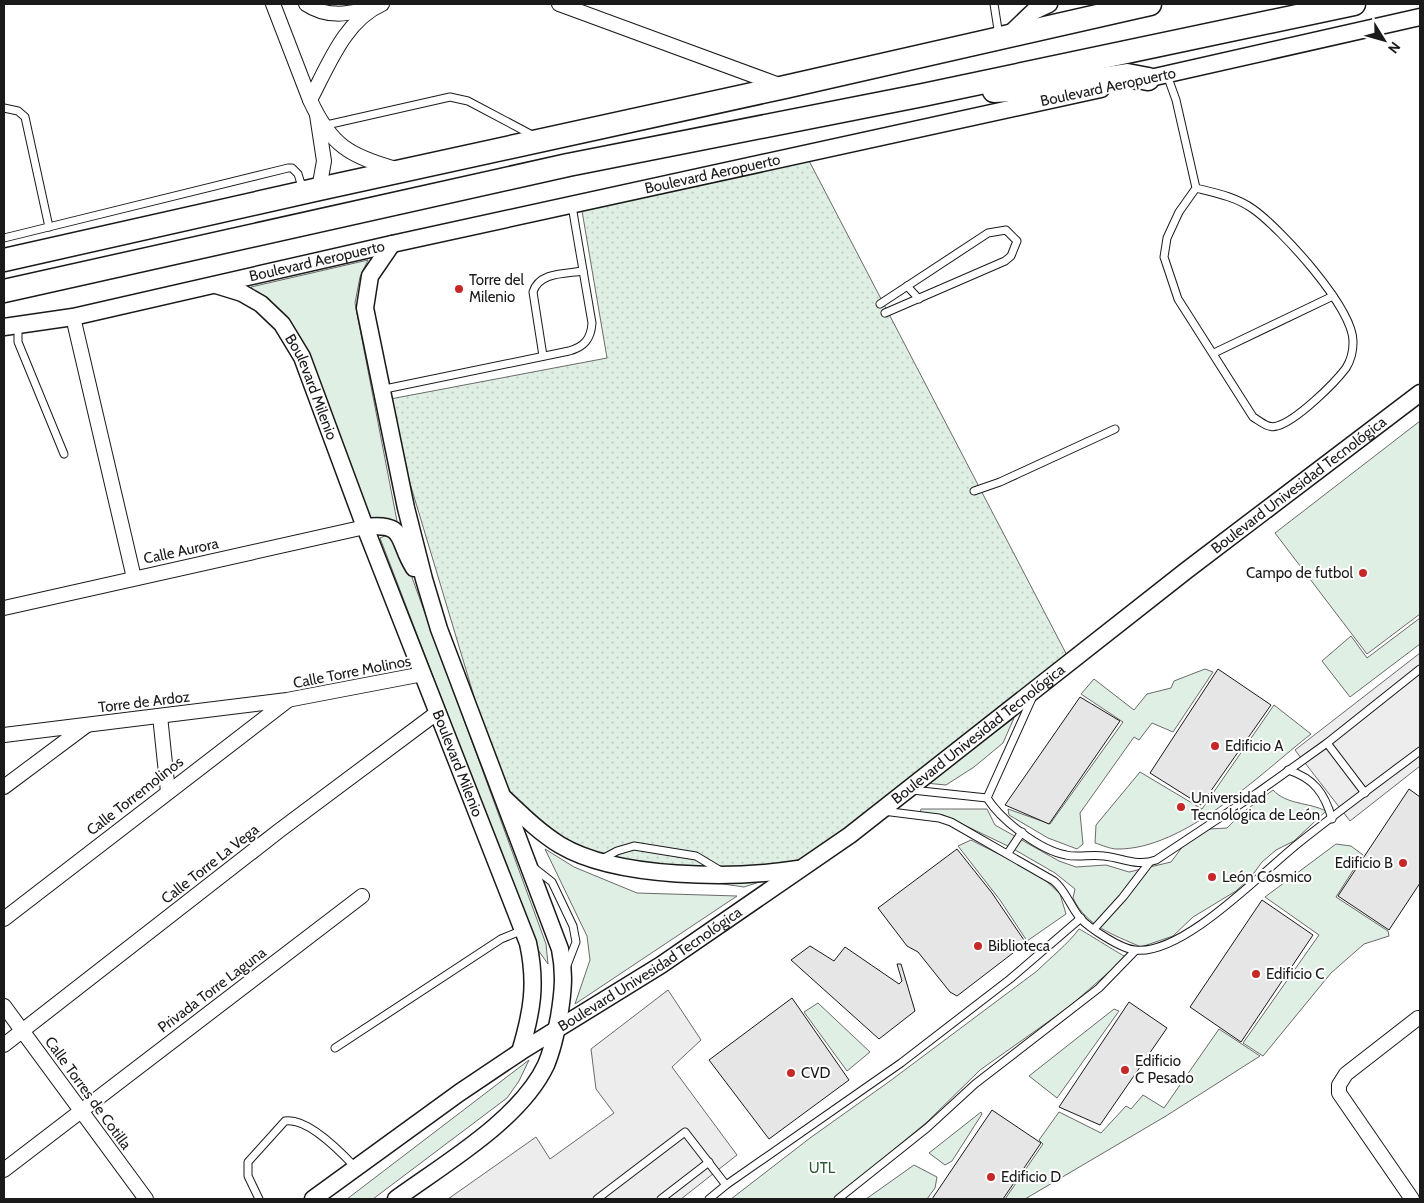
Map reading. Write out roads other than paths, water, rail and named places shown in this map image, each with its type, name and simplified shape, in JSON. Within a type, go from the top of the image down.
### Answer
[{"type":"highway","points":[[4,260],[312,190],[785,88],[1004,36],[1150,4]]},
{"type":"highway","name":"Boulevard Aeropuerto","points":[[4,290],[568,166],[923,95],[1354,4]]},
{"type":"highway","points":[[923,95],[1035,89],[1127,75],[1158,77]]},
{"type":"street","points":[[273,4],[320,122],[340,145],[358,157],[402,171]]},
{"type":"street","points":[[306,4],[315,10],[330,14],[376,6]]},
{"type":"street","points":[[559,4],[785,88]]},
{"type":"street","points":[[1004,36],[1034,11],[1049,4]]},
{"type":"street","points":[[310,100],[347,34],[376,6]]},
{"type":"street","name":"Boulevard Aeropuerto","points":[[11,326],[73,317],[392,244],[1420,18]]},
{"type":"street","points":[[312,190],[324,161],[320,122]]},
{"type":"street","name":"Boulevard Milenio","points":[[392,244],[370,276],[366,291],[367,327],[424,579],[443,638],[560,949],[564,972],[557,1029],[546,1065],[522,1101],[484,1134],[396,1199]]},
{"type":"street","name":"Boulevard Milenio","points":[[212,284],[226,287],[252,298],[272,314],[293,339],[309,373],[365,527],[524,930],[532,960],[534,989],[529,1023],[520,1052]]},
{"type":"street","points":[[73,317],[134,578]]},
{"type":"street","name":"Boulevard Univesidad Tecnológica","points":[[520,1052],[661,965],[803,868],[907,790],[1037,687],[1420,393]]},
{"type":"street","points":[[365,527],[385,526],[396,532],[410,562],[424,579]]},
{"type":"street","name":"Calle Aurora","points":[[4,608],[365,527]]},
{"type":"street","name":"Calle Torre Molinos","points":[[287,700],[423,674]]},
{"type":"street","name":"Torre de Ardoz","points":[[4,735],[287,700]]},
{"type":"street","name":"Calle Torremolinos","points":[[4,919],[287,700]]},
{"type":"street","name":"Calle Torre La Vega","points":[[4,1045],[280,830],[438,712]]},
{"type":"street","points":[[160,716],[168,792]]},
{"type":"street","points":[[4,788],[88,724]]},
{"type":"street","points":[[501,795],[547,836],[579,855],[600,861],[632,868],[728,875],[766,874],[803,868]]},
{"type":"street","name":"Privada Torre Laguna","points":[[4,1170],[362,896]]},
{"type":"street","name":"Calle Torres de Cotilla","points":[[4,1006],[82,1110],[140,1197]]},
{"type":"street","points":[[1412,1199],[1339,1093],[1339,1085],[1346,1074],[1418,1018]]},
{"type":"street","points":[[312,1199],[459,1093],[520,1052]]},
{"type":"lane","points":[[994,4],[1004,36]]},
{"type":"lane","points":[[1158,77],[1176,100],[1196,188],[1178,212],[1167,238],[1164,257],[1178,299],[1253,417],[1264,425],[1276,427],[1293,417],[1324,391],[1349,363],[1353,334],[1333,296],[1281,231],[1252,208],[1229,196],[1196,188]]},
{"type":"lane","points":[[320,122],[450,97],[468,101],[543,140]]},
{"type":"lane","points":[[4,108],[18,111],[25,117],[49,227]]},
{"type":"lane","points":[[4,238],[288,168],[292,168],[312,190]]},
{"type":"lane","points":[[380,390],[577,349],[588,339],[592,323],[572,205]]},
{"type":"lane","points":[[880,304],[988,233],[1006,230],[1014,236],[1016,247],[1005,261],[885,314]]},
{"type":"lane","points":[[543,356],[533,292],[536,283],[544,277],[583,271]]},
{"type":"lane","points":[[907,286],[918,299]]},
{"type":"lane","points":[[1214,353],[1333,296]]},
{"type":"lane","points":[[11,326],[64,454]]},
{"type":"lane","points":[[974,490],[1000,482],[1114,429]]},
{"type":"lane","points":[[1094,929],[1123,897],[1148,863],[1257,793],[1326,743],[1420,669]]},
{"type":"lane","points":[[986,798],[1037,687]]},
{"type":"lane","points":[[1326,743],[1365,793]]},
{"type":"lane","points":[[880,810],[938,818],[1008,853],[1060,886],[1081,918],[1094,929],[1121,945],[1135,950],[1161,946],[1192,931],[1238,896],[1283,855],[1420,751]]},
{"type":"lane","points":[[1288,770],[1305,777],[1320,790],[1332,819]]},
{"type":"lane","points":[[907,790],[986,798],[999,814],[1022,832],[1056,853],[1066,856],[1105,856],[1127,862],[1148,863]]},
{"type":"lane","points":[[1008,853],[1022,832]]},
{"type":"lane","points":[[600,861],[617,851],[634,846],[696,856],[728,875]]},
{"type":"lane","points":[[709,1199],[726,1185],[901,1063],[1010,979],[1081,918]]},
{"type":"lane","points":[[335,1048],[501,939],[524,930]]},
{"type":"lane","points":[[838,1199],[927,1128],[975,1084],[1099,988],[1135,950]]},
{"type":"lane","points":[[260,1199],[248,1176],[248,1162],[285,1120],[296,1120],[331,1143],[355,1167]]},
{"type":"lane","points":[[597,1199],[685,1132],[726,1185]]},
{"type":"lane","points":[[661,1199],[708,1162]]},
{"type":"place","name":"Torre del Milenio","points":[[459,289]]},
{"type":"place","name":"Campo de futbol","points":[[1363,573]]},
{"type":"place","name":"Edificio A","points":[[1215,746]]},
{"type":"place","name":"Universidad Tecnológica de León","points":[[1181,807]]},
{"type":"place","name":"Edificio B","points":[[1403,863]]},
{"type":"place","name":"León Cósmico","points":[[1212,877]]},
{"type":"place","name":"Biblioteca","points":[[978,946]]},
{"type":"place","name":"Edificio C","points":[[1256,974]]},
{"type":"place","name":"Edificio C Pesado","points":[[1125,1070]]},
{"type":"place","name":"CVD","points":[[791,1073]]},
{"type":"place","name":"Edificio D","points":[[991,1177]]},
{"type":"park label","name":"UTL","points":[[822,1168]]}]
